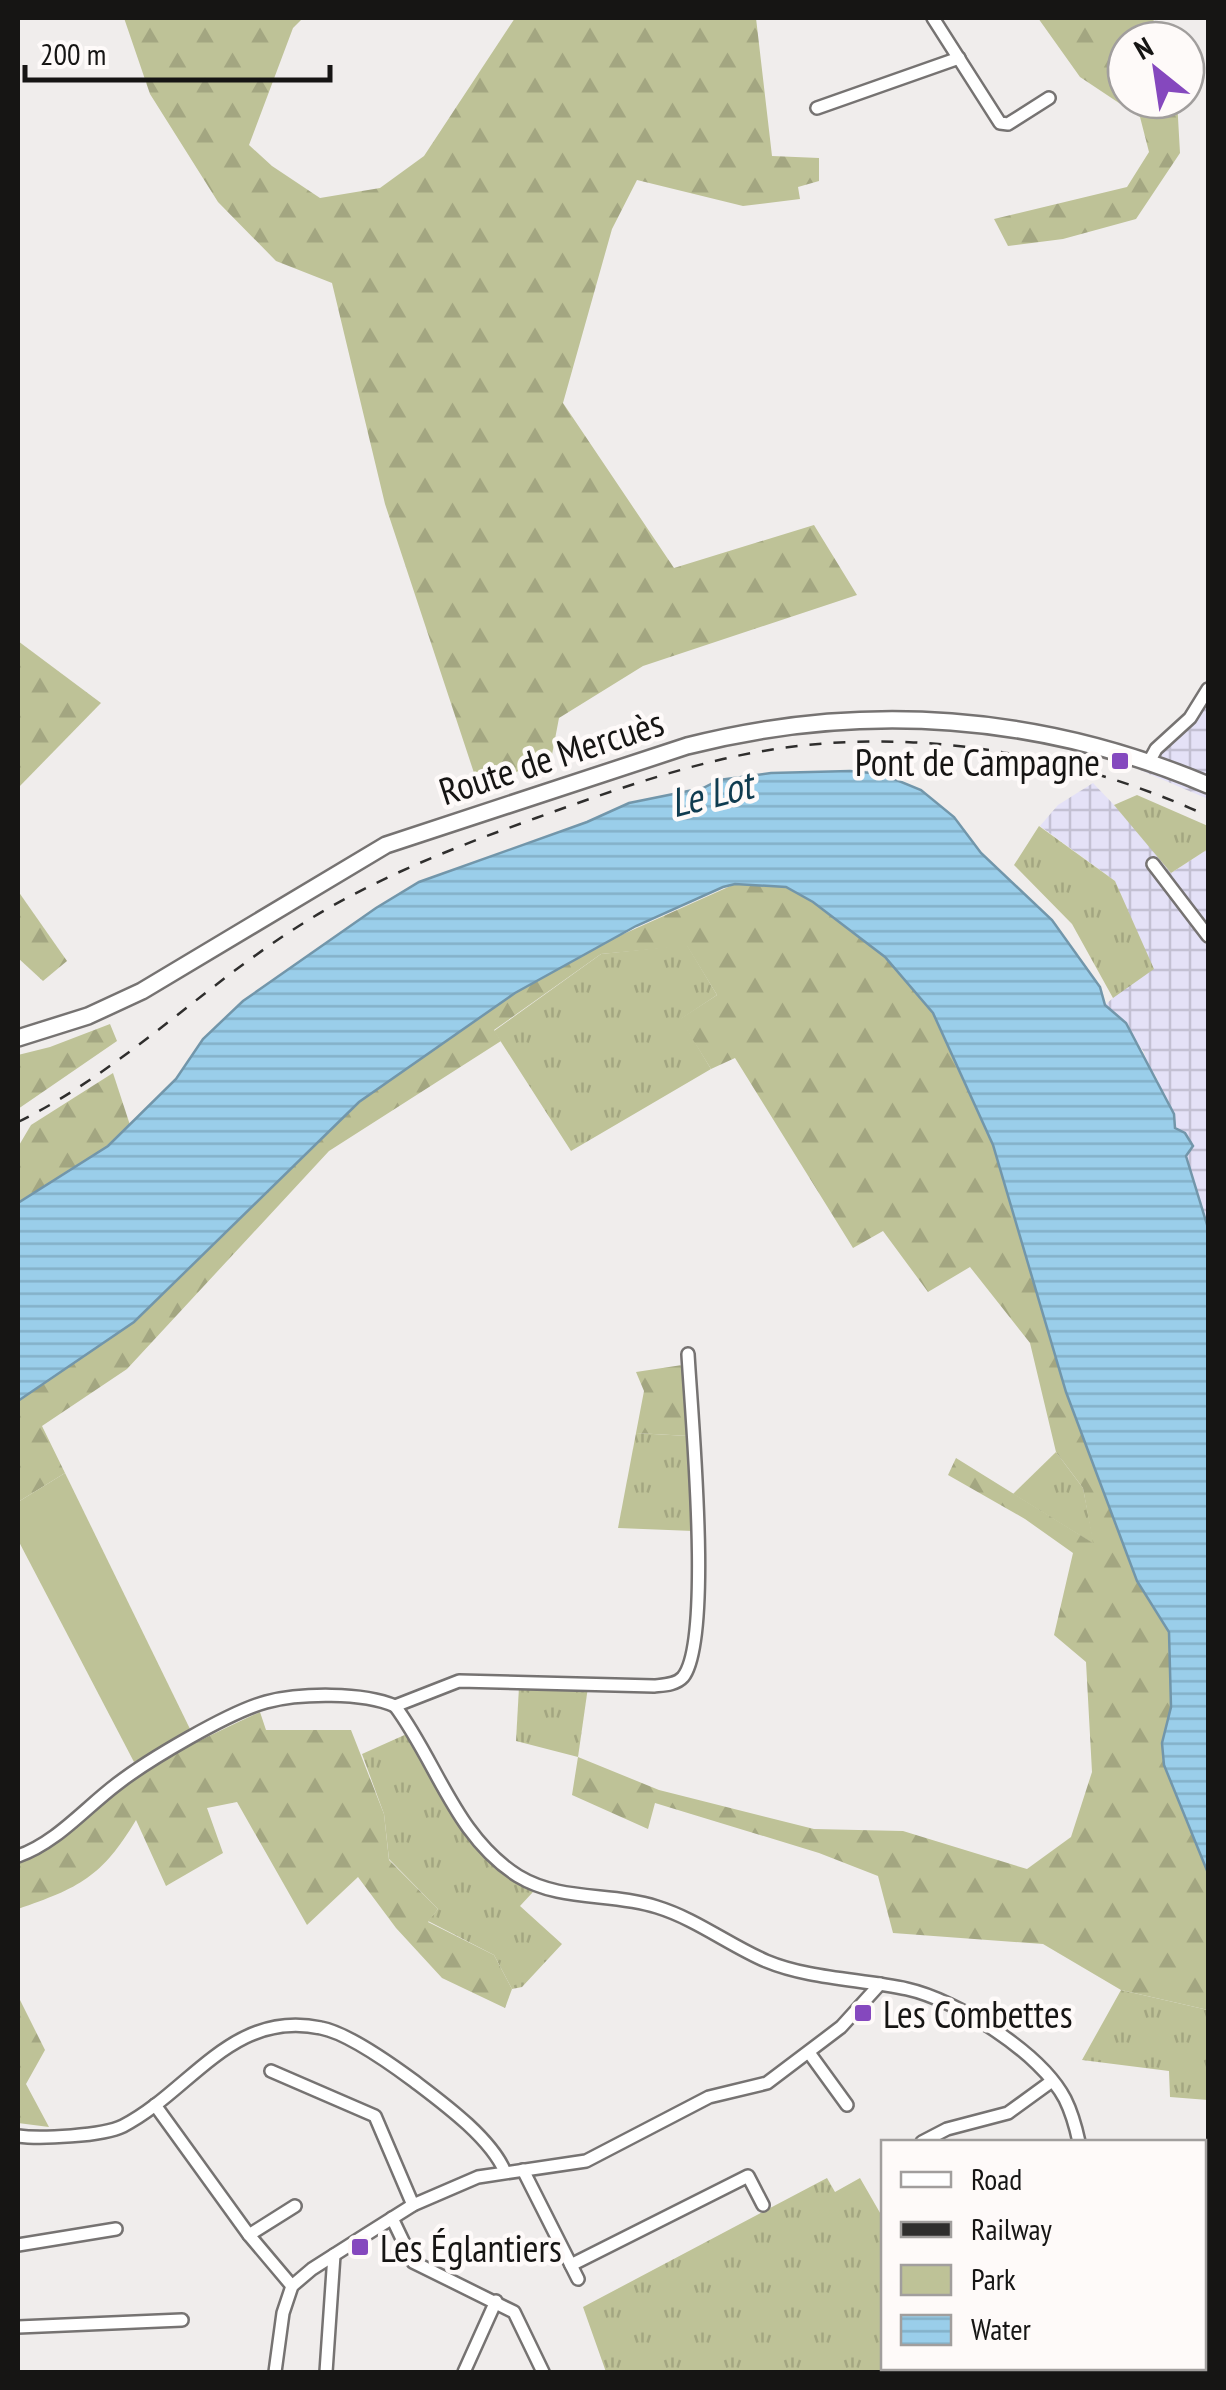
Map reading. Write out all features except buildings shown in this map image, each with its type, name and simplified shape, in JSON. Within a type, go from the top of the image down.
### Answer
[{"type":"main road","name":"Route de Mercuès","points":[[18,1038],[88,1016],[142,991],[386,845],[687,746],[736,734],[824,720],[928,721],[1022,728],[1150,760],[1208,785]]},
{"type":"street","points":[[934,18],[1000,124],[1008,124],[1049,98]]},
{"type":"street","points":[[817,108],[959,58]]},
{"type":"street","points":[[1150,760],[1156,749],[1190,718],[1208,688]]},
{"type":"street","points":[[1153,864],[1208,936]]},
{"type":"street","points":[[395,1706],[459,1681],[654,1686],[674,1684],[683,1677],[698,1617],[699,1568],[688,1354]]},
{"type":"street","points":[[18,1856],[38,1849],[120,1781],[202,1732],[263,1702],[357,1696],[379,1699],[395,1706],[408,1724],[448,1800],[468,1827],[505,1866],[539,1888],[656,1906],[767,1962],[936,1998],[1000,2033],[1052,2081],[1064,2097],[1078,2140]]},
{"type":"street","points":[[274,2372],[283,2313],[292,2286],[334,2255],[414,2205],[478,2177],[586,2161],[709,2096],[767,2083],[841,2027],[880,1984]]},
{"type":"street","points":[[18,2136],[112,2130],[155,2106],[224,2047],[242,2038],[264,2030],[324,2028],[436,2097],[498,2155],[505,2172]]},
{"type":"street","points":[[810,2054],[847,2105]]},
{"type":"street","points":[[271,2071],[375,2116],[414,2205]]},
{"type":"street","points":[[926,2140],[947,2129],[1008,2112],[1052,2081]]},
{"type":"street","points":[[155,2106],[249,2235],[292,2286]]},
{"type":"street","points":[[523,2170],[578,2278]]},
{"type":"street","points":[[571,2265],[748,2176],[763,2205]]},
{"type":"street","points":[[249,2235],[295,2206]]},
{"type":"street","points":[[392,2218],[412,2262],[514,2312],[543,2372]]},
{"type":"street","points":[[18,2245],[116,2229]]},
{"type":"street","points":[[326,2372],[334,2255]]},
{"type":"street","points":[[464,2372],[496,2301]]},
{"type":"street","points":[[18,2327],[182,2320]]},
{"type":"shaded area","points":[[1208,696],[1208,799],[1140,770]]},
{"type":"shaded area","points":[[1093,783],[1136,828],[1171,873],[1208,849],[1208,1228],[1156,1076],[1116,1013],[1105,1005],[1113,998],[1115,881],[1040,826],[1058,805]]},
{"type":"green space","points":[[124,18],[303,18],[293,28],[249,145],[272,166],[320,198],[380,188],[424,156],[515,18],[756,18],[772,156],[819,158],[819,181],[798,187],[800,199],[743,206],[637,180],[612,229],[563,403],[674,568],[814,525],[857,595],[643,666],[559,718],[551,760],[478,785],[385,504],[332,283],[276,261],[218,202],[150,94]]},
{"type":"green space","points":[[1038,18],[1152,18],[1106,20],[1106,94],[1080,77]]},
{"type":"green space","points":[[1141,120],[1178,120],[1180,153],[1136,219],[1063,239],[1008,246],[994,219],[1127,187],[1149,152]]},
{"type":"green space","points":[[18,641],[101,703],[18,788]]},
{"type":"green space","points":[[1137,795],[1208,826],[1208,849],[1171,873],[1114,805]]},
{"type":"green space","points":[[1039,826],[1115,881],[1154,969],[1113,998],[1072,924],[1014,865]]},
{"type":"green space","points":[[735,884],[786,887],[813,902],[885,957],[933,1013],[993,1145],[1066,1392],[1169,1632],[1171,1707],[1162,1743],[1164,1765],[1208,1873],[1208,2010],[1121,1990],[1043,1944],[893,1933],[878,1876],[819,1853],[655,1803],[648,1829],[572,1795],[578,1757],[659,1790],[814,1829],[903,1831],[1027,1869],[1071,1837],[1092,1772],[1086,1662],[1054,1635],[1073,1553],[1025,1519],[948,1475],[956,1458],[1093,1543],[1083,1488],[1056,1452],[1030,1343],[970,1267],[928,1292],[883,1231],[853,1248],[735,1058],[711,1069],[680,1019],[717,995],[687,946],[601,954],[494,1030],[501,1041],[329,1151],[127,1369],[42,1426],[65,1473],[18,1502],[18,1401],[134,1322],[359,1102],[515,993],[590,949]]},
{"type":"green space","points":[[18,891],[67,961],[43,981],[18,958]]},
{"type":"green space","points":[[687,945],[717,995],[681,1019],[711,1069],[571,1151],[494,1031],[601,954]]},
{"type":"green space","points":[[110,1024],[117,1041],[18,1109],[18,1055]]},
{"type":"green space","points":[[113,1073],[130,1125],[108,1146],[18,1203],[18,1147],[31,1125]]},
{"type":"green space","points":[[682,1365],[688,1436],[636,1433],[644,1391],[636,1372]]},
{"type":"green space","points":[[636,1433],[688,1436],[693,1531],[618,1528]]},
{"type":"green space","points":[[1056,1452],[1083,1488],[1094,1544],[1013,1494]]},
{"type":"green space","points":[[65,1473],[191,1731],[134,1762],[18,1540],[18,1502]]},
{"type":"green space","points":[[519,1687],[588,1687],[578,1757],[516,1741]]},
{"type":"green space","points":[[260,1712],[266,1730],[351,1730],[384,1814],[389,1860],[438,1909],[428,1922],[494,1955],[512,1989],[505,2008],[442,1978],[396,1928],[358,1877],[307,1925],[237,1802],[207,1808],[223,1853],[166,1886],[136,1820],[112,1855],[87,1878],[18,1909],[18,1862],[48,1848],[139,1774]]},
{"type":"green space","points":[[409,1733],[459,1823],[491,1862],[533,1892],[520,1906],[562,1944],[522,1987],[512,1989],[494,1955],[428,1921],[438,1909],[389,1859],[384,1814],[362,1754]]},
{"type":"green space","points":[[1121,1990],[1208,2010],[1208,2100],[1170,2097],[1169,2071],[1082,2060]]},
{"type":"green space","points":[[18,1996],[45,2050],[26,2084],[49,2127],[18,2123]]},
{"type":"green space","points":[[827,2178],[835,2192],[860,2178],[881,2215],[881,2370],[930,2372],[606,2372],[583,2307]]},
{"type":"water","name":"Le Lot","points":[[771,773],[882,774],[921,790],[954,817],[981,853],[1052,920],[1100,987],[1105,1005],[1126,1023],[1174,1114],[1175,1128],[1185,1133],[1193,1146],[1186,1156],[1208,1228],[1208,1873],[1164,1765],[1162,1743],[1171,1707],[1169,1632],[1137,1581],[1066,1392],[993,1145],[933,1013],[885,957],[813,902],[786,887],[723,887],[636,926],[515,993],[359,1102],[134,1322],[18,1401],[18,1203],[108,1146],[176,1079],[203,1039],[243,1001],[419,882],[629,803],[703,788],[719,780]]},
{"type":"railway","points":[[18,1122],[128,1053],[266,948],[358,892],[506,829],[699,765],[784,748],[846,742],[970,747],[1091,773],[1208,816]]},
{"type":"place","name":"Pont de Campagne","points":[[1120,761]]},
{"type":"place","name":"Les Combettes","points":[[863,2013]]},
{"type":"place","name":"Les Églantiers","points":[[360,2247]]}]
